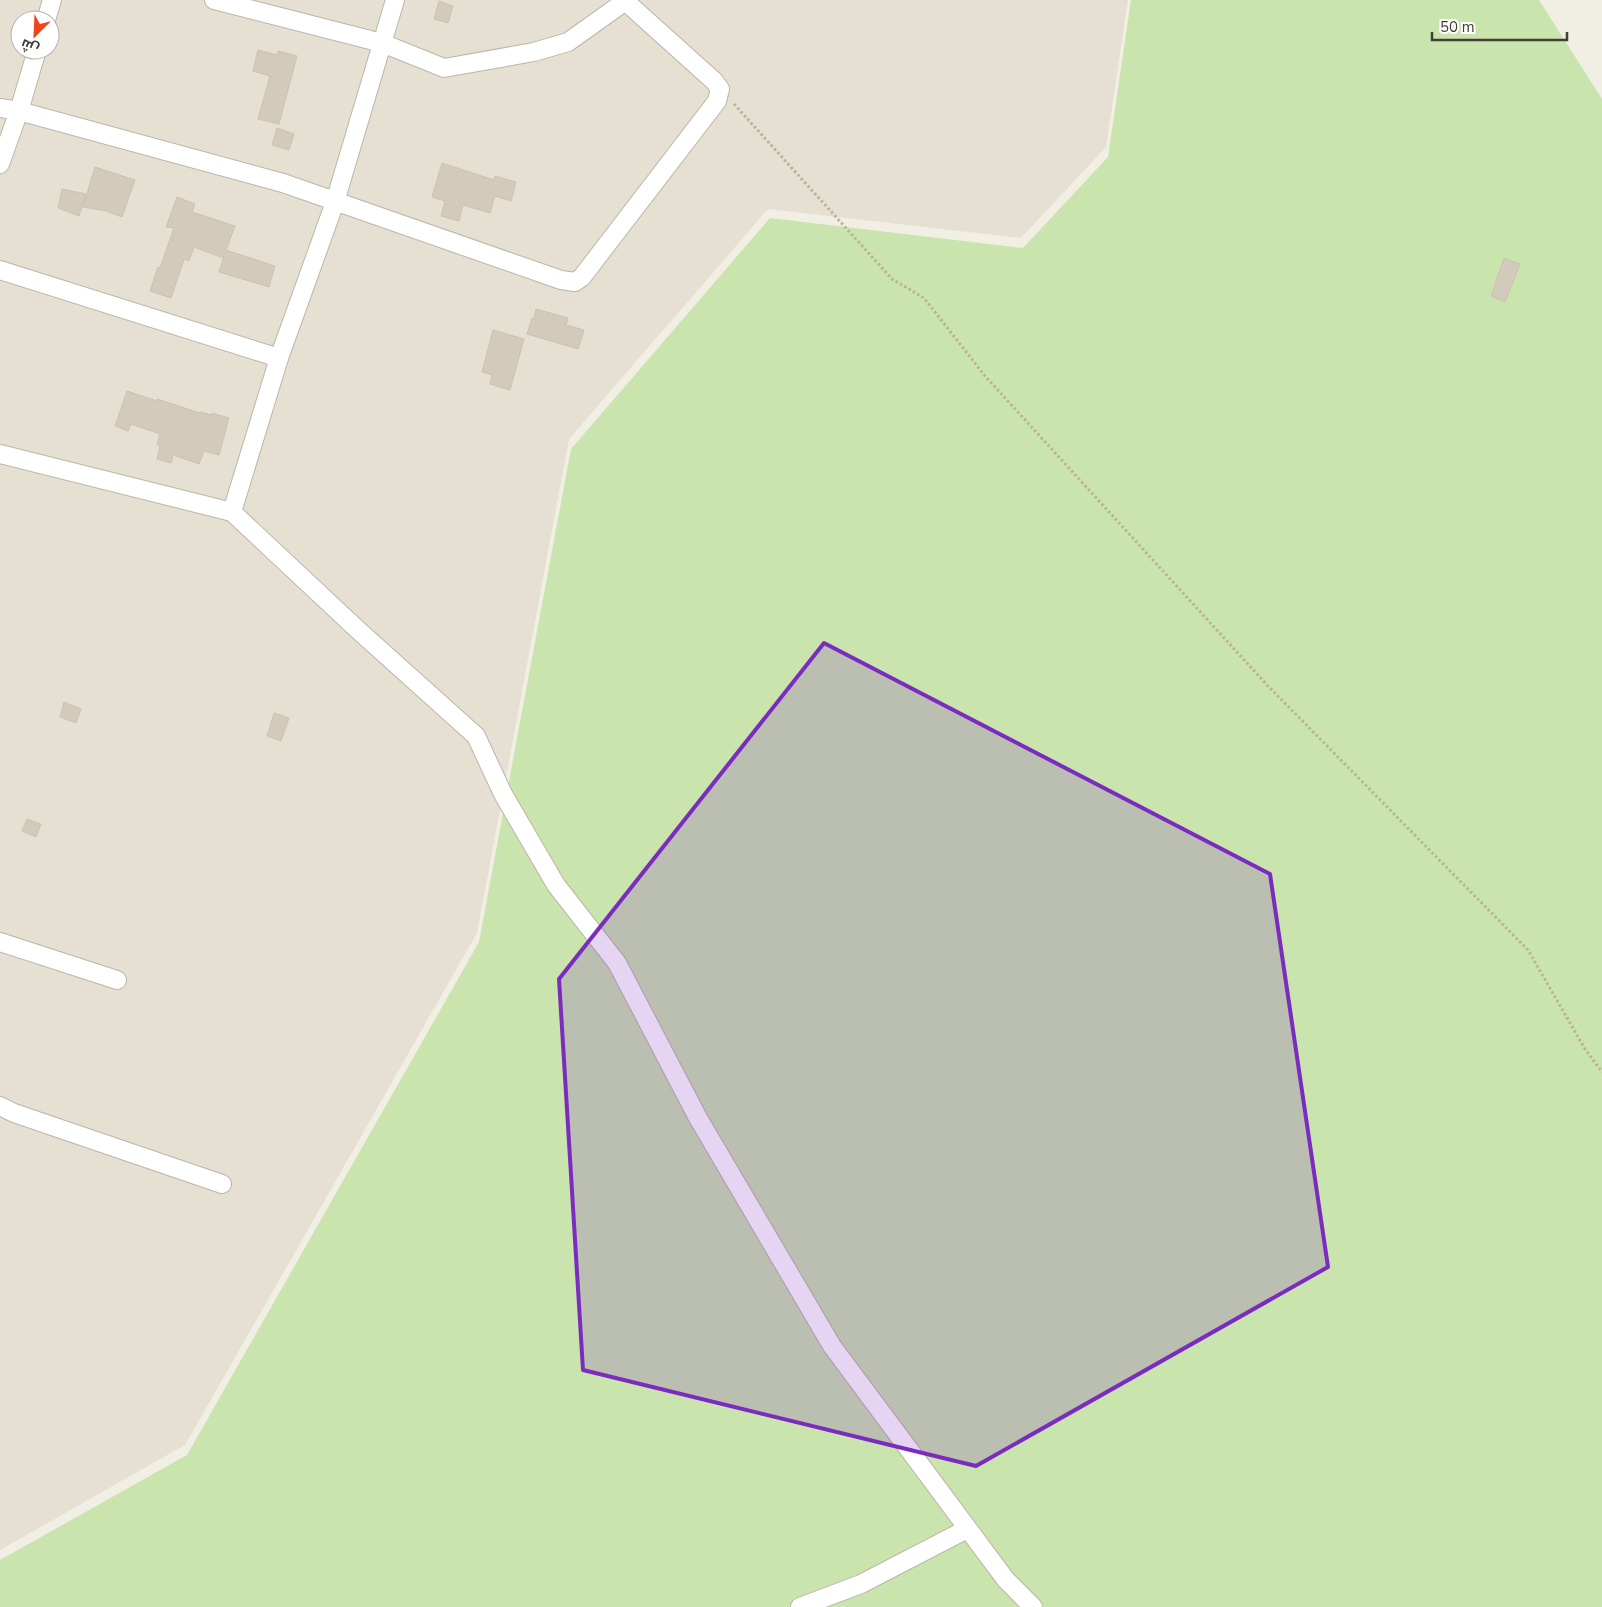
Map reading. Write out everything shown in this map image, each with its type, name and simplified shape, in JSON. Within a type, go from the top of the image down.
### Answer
[{"type":"street","points":[[0,108],[19,111],[265,178],[561,280],[575,282],[582,276],[717,101],[720,89],[714,81],[625,0],[568,42],[534,52],[444,68],[382,43],[214,0]]},
{"type":"street","points":[[232,512],[279,358],[335,202],[395,0]]},
{"type":"street","points":[[0,164],[19,111],[34,60]]},
{"type":"street","points":[[0,270],[279,358]]},
{"type":"street","points":[[0,454],[232,512],[358,630],[476,736],[503,794],[556,884],[617,963],[698,1118],[832,1346],[1006,1580],[1033,1607]]},
{"type":"street","points":[[0,942],[117,980]]},
{"type":"street","points":[[0,1106],[14,1113],[222,1184]]},
{"type":"street","points":[[800,1607],[861,1584],[967,1529]]},
{"type":"path","points":[[720,89],[892,279],[924,298],[985,376],[1267,685],[1528,950],[1585,1049],[1602,1072]]},
{"type":"highlighted area","points":[[824,643],[1270,874],[1328,1267],[976,1466],[583,1370],[559,979]]},
{"type":"shaded area","points":[[0,0],[1128,0],[1106,147],[1021,238],[768,209],[569,439],[477,933],[185,1445],[0,1550]]},
{"type":"green space","points":[[1131,0],[1539,0],[1602,99],[1602,1607],[0,1607],[0,1560],[187,1455],[479,942],[571,449],[770,218],[1023,248],[1108,157]]},
{"type":"building","points":[[439,1],[453,6],[448,23],[434,19]]},
{"type":"building","points":[[258,50],[277,55],[278,51],[297,56],[279,124],[258,119],[270,76],[253,71]]},
{"type":"building","points":[[277,128],[294,134],[289,150],[272,145]]},
{"type":"building","points":[[442,163],[494,180],[495,176],[516,182],[511,201],[495,196],[490,213],[463,205],[459,221],[441,216],[445,201],[432,197]]},
{"type":"building","points":[[95,167],[135,180],[122,217],[106,211],[83,207]]},
{"type":"building","points":[[62,189],[86,194],[79,216],[58,208]]},
{"type":"building","points":[[177,197],[195,204],[192,212],[235,226],[226,250],[275,266],[269,287],[219,272],[224,256],[223,258],[194,247],[189,261],[184,259],[171,298],[150,291],[174,228],[166,227]]},
{"type":"building","points":[[1504,258],[1520,264],[1505,302],[1491,296]]},
{"type":"building","points":[[536,309],[568,318],[566,325],[584,330],[578,349],[527,334],[532,318],[534,319]]},
{"type":"building","points":[[493,330],[524,339],[510,390],[490,384],[492,375],[482,372]]},
{"type":"building","points":[[127,391],[200,413],[212,415],[212,413],[229,418],[219,455],[204,451],[199,464],[173,455],[171,463],[157,459],[160,446],[157,445],[160,434],[131,424],[128,431],[115,426]]},
{"type":"building","points":[[64,702],[81,709],[76,723],[60,717]]},
{"type":"building","points":[[274,713],[289,718],[281,741],[267,736]]},
{"type":"building","points":[[27,819],[41,824],[36,837],[22,831]]}]
